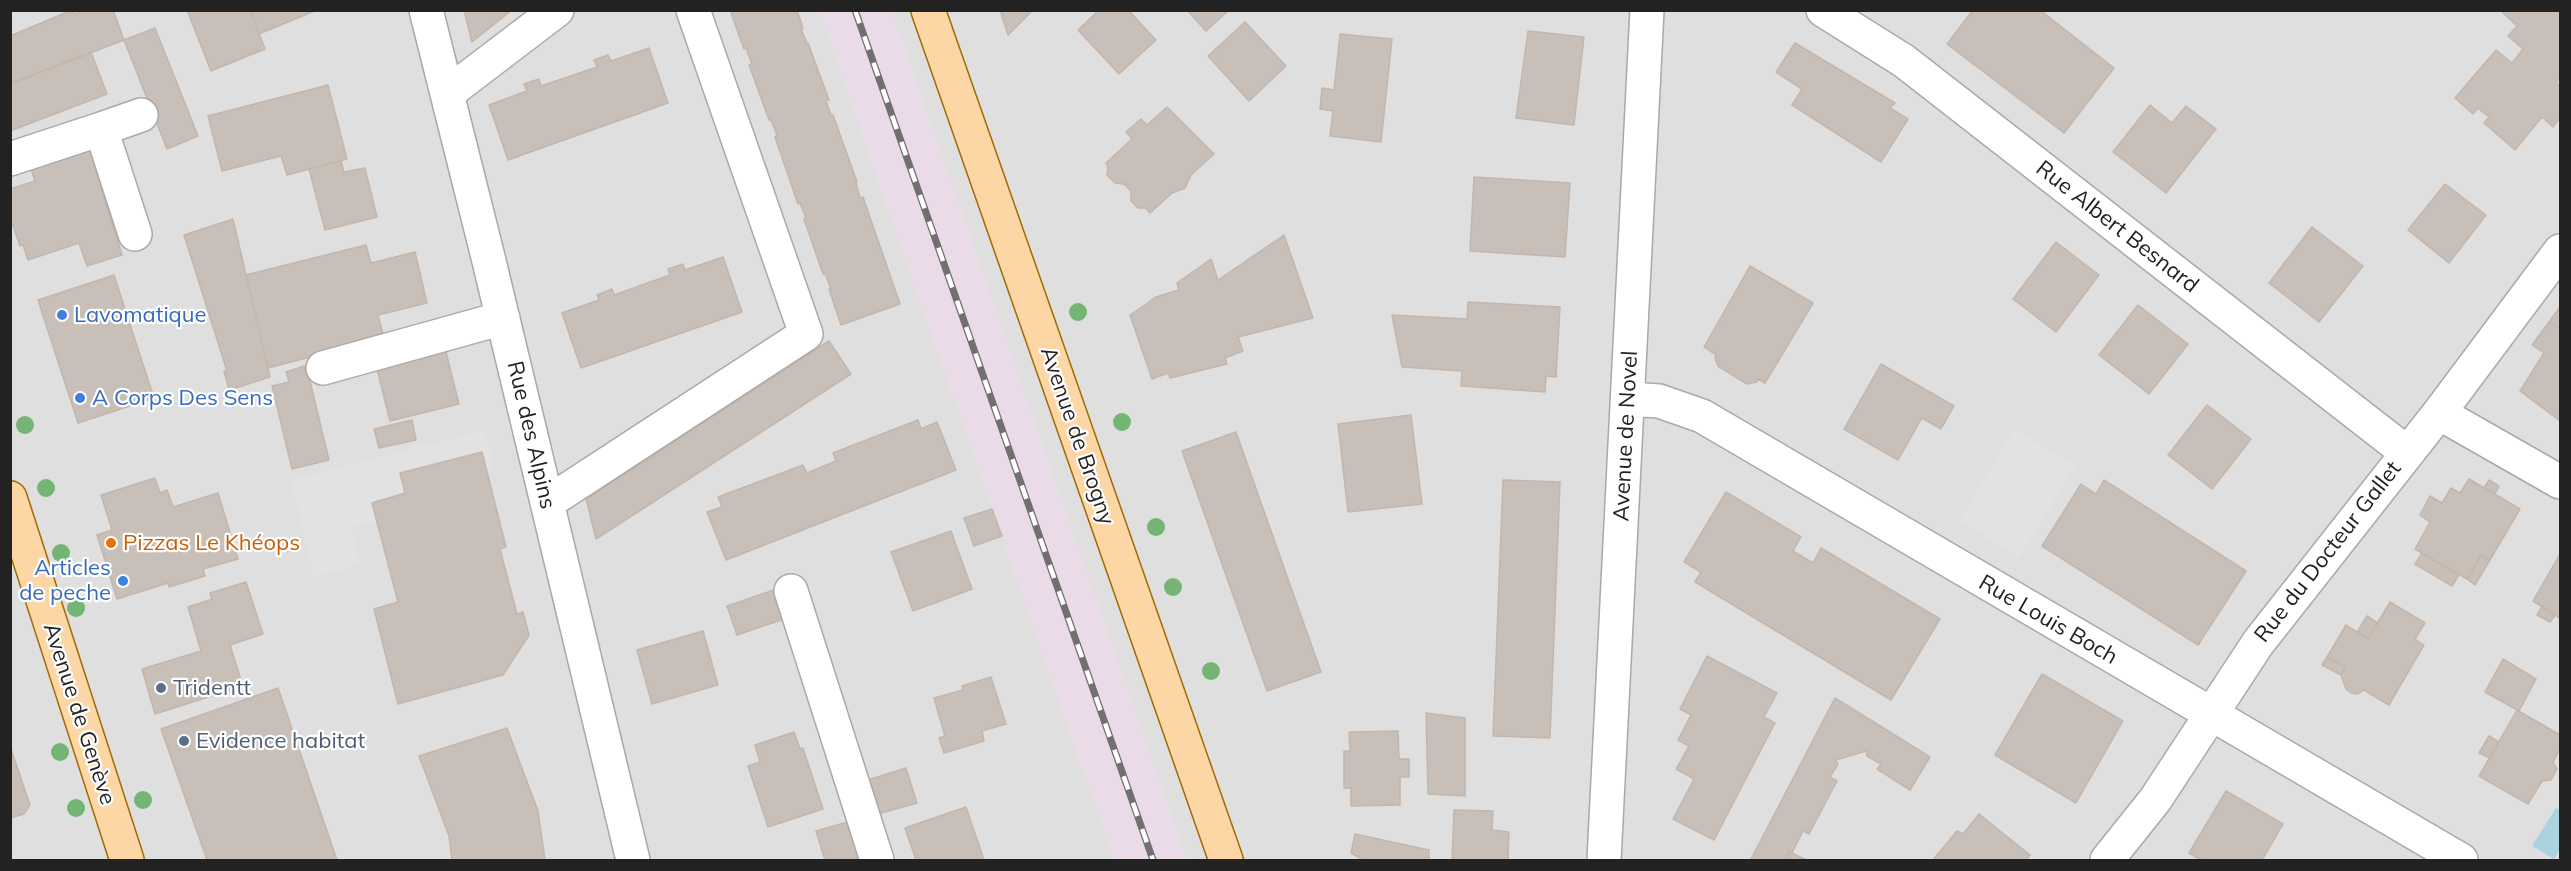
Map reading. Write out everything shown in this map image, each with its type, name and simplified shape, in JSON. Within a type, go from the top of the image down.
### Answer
[{"type":"main road","name":"Avenue de Brogny","points":[[928,10],[1226,861]]},
{"type":"main road","name":"Avenue de Genève","points":[[10,498],[127,861]]},
{"type":"street","name":"Rue des Alpins","points":[[426,10],[503,318],[633,861]]},
{"type":"street","points":[[448,93],[557,10]]},
{"type":"street","points":[[547,503],[806,334],[693,10]]},
{"type":"street","name":"Avenue de Novel","points":[[1604,861],[1647,10]]},
{"type":"street","name":"Rue Albert Besnard","points":[[1823,10],[1904,61],[2406,452]]},
{"type":"street","points":[[10,159],[141,115]]},
{"type":"street","points":[[101,129],[135,234]]},
{"type":"street","name":"Rue du Docteur Gallet","points":[[2107,861],[2155,800],[2258,643],[2439,412],[2560,251]]},
{"type":"street","points":[[323,368],[503,318]]},
{"type":"street","name":"Rue Louis Boch","points":[[1629,399],[1659,401],[1702,416],[2461,861]]},
{"type":"street","points":[[2439,412],[2560,482]]},
{"type":"street","points":[[791,591],[877,861]]},
{"type":"shaded area","points":[[10,11],[820,11],[1115,860],[11,860]]},
{"type":"shaded area","points":[[820,11],[891,11],[1186,860],[1115,860]]},
{"type":"shaded area","points":[[891,11],[2560,11],[2560,860],[1186,860]]},
{"type":"shaded area","points":[[485,430],[495,469],[372,503],[377,521],[351,527],[360,564],[314,577],[291,480]]},
{"type":"shaded area","points":[[2014,430],[2076,465],[2019,558],[1960,520]]},
{"type":"water","points":[[2556,808],[2560,810],[2560,849],[2554,859],[2532,846]]},
{"type":"building","points":[[72,10],[76,14],[85,10],[113,10],[124,40],[10,84],[10,36]]},
{"type":"building","points":[[187,10],[250,10],[265,49],[211,71]]},
{"type":"building","points":[[250,10],[317,10],[259,34]]},
{"type":"building","points":[[464,10],[512,10],[472,42]]},
{"type":"building","points":[[730,10],[797,10],[803,28],[801,29],[829,100],[826,101],[857,182],[860,198],[863,197],[900,304],[841,325],[829,289],[831,289],[823,274],[804,219],[806,218],[800,203],[798,204],[775,137],[777,135],[769,120],[749,65],[752,64]]},
{"type":"building","points":[[1000,10],[1033,10],[1008,35]]},
{"type":"building","points":[[1099,10],[1128,10],[1156,40],[1119,74],[1078,30]]},
{"type":"building","points":[[1187,10],[1229,10],[1206,31]]},
{"type":"building","points":[[1973,10],[2040,10],[2114,68],[2064,133],[1947,44]]},
{"type":"building","points":[[2500,10],[2560,10],[2560,77],[2556,82],[2560,86],[2560,118],[2553,127],[2542,117],[2515,150],[2484,123],[2489,117],[2478,108],[2473,114],[2455,98],[2496,50],[2512,63],[2523,49],[2508,36],[2517,26]]},
{"type":"building","points":[[1245,22],[1286,66],[1249,101],[1208,56]]},
{"type":"building","points":[[155,28],[198,136],[167,149],[124,40]]},
{"type":"building","points":[[1528,31],[1584,37],[1574,125],[1516,118]]},
{"type":"building","points":[[1340,34],[1392,39],[1381,142],[1330,136],[1333,111],[1320,109],[1322,88],[1334,90]]},
{"type":"building","points":[[1795,43],[1895,103],[1890,108],[1908,119],[1881,162],[1792,105],[1802,89],[1776,72]]},
{"type":"building","points":[[649,48],[668,103],[508,160],[489,105],[527,91],[524,84],[539,79],[541,86],[597,67],[594,60],[608,55],[611,61]]},
{"type":"building","points":[[91,52],[107,94],[10,131],[10,84]]},
{"type":"building","points":[[328,85],[347,159],[287,175],[281,156],[222,171],[208,116]]},
{"type":"building","points":[[2150,105],[2172,123],[2186,106],[2216,129],[2166,193],[2113,152]]},
{"type":"building","points":[[1167,107],[1214,154],[1191,175],[1185,188],[1172,193],[1150,213],[1146,208],[1138,208],[1131,201],[1131,191],[1124,184],[1115,183],[1107,175],[1106,163],[1132,139],[1126,132],[1141,119],[1147,125]]},
{"type":"building","points":[[88,145],[122,255],[87,266],[79,243],[28,260],[23,245],[20,246],[10,217],[10,189],[35,181],[29,163]]},
{"type":"building","points":[[341,161],[344,172],[365,168],[377,217],[325,230],[309,169]]},
{"type":"building","points":[[1474,177],[1570,183],[1565,257],[1470,251]]},
{"type":"building","points":[[2445,184],[2486,215],[2449,263],[2408,230]]},
{"type":"building","points":[[233,219],[270,377],[229,390],[224,371],[227,371],[184,235]]},
{"type":"building","points":[[2312,227],[2363,266],[2319,322],[2269,283]]},
{"type":"building","points":[[1284,235],[1313,318],[1238,337],[1243,351],[1225,358],[1227,364],[1170,378],[1168,373],[1152,379],[1130,315],[1156,297],[1179,290],[1177,283],[1211,259],[1218,280]]},
{"type":"building","points":[[2056,242],[2099,275],[2056,332],[2013,299]]},
{"type":"building","points":[[366,245],[371,263],[415,252],[427,303],[378,315],[384,338],[268,368],[246,275]]},
{"type":"building","points":[[723,257],[742,312],[581,368],[562,313],[599,300],[597,295],[612,289],[614,295],[670,275],[668,269],[683,264],[685,270]]},
{"type":"building","points":[[1750,266],[1813,303],[1765,383],[1758,379],[1757,382],[1747,384],[1718,366],[1716,355],[1704,347]]},
{"type":"building","points":[[114,275],[154,398],[78,423],[38,300]]},
{"type":"building","points":[[1468,302],[1560,307],[1556,377],[1546,376],[1545,392],[1461,386],[1462,371],[1402,367],[1392,315],[1467,319]]},
{"type":"building","points":[[2138,305],[2188,344],[2149,394],[2099,355]]},
{"type":"building","points":[[2560,307],[2560,328],[2549,322]]},
{"type":"building","points":[[2549,322],[2560,328],[2560,421],[2520,391],[2544,353],[2532,345]]},
{"type":"building","points":[[829,341],[851,374],[596,539],[586,499]]},
{"type":"building","points":[[444,344],[459,404],[390,421],[375,361]]},
{"type":"building","points":[[1881,364],[1954,406],[1941,429],[1922,418],[1898,460],[1844,429]]},
{"type":"building","points":[[304,366],[307,377],[309,377],[329,460],[292,469],[272,386],[289,382],[286,372]]},
{"type":"building","points":[[2207,405],[2251,439],[2212,489],[2168,455]]},
{"type":"building","points":[[1411,415],[1422,504],[1348,512],[1338,424]]},
{"type":"building","points":[[412,420],[416,440],[379,448],[374,429]]},
{"type":"building","points":[[918,420],[921,429],[937,422],[956,470],[726,560],[707,512],[722,507],[718,497],[803,465],[807,473],[836,461],[833,453]]},
{"type":"building","points":[[1236,432],[1321,672],[1267,691],[1182,451]]},
{"type":"building","points":[[482,452],[506,547],[500,549],[517,614],[523,612],[529,635],[503,675],[398,704],[374,609],[398,602],[372,503],[405,493],[400,473]]},
{"type":"building","points":[[155,478],[160,493],[167,490],[173,507],[218,493],[238,559],[203,569],[205,576],[169,587],[168,583],[117,599],[97,535],[112,530],[101,495]]},
{"type":"building","points":[[2469,479],[2520,509],[2490,560],[2481,555],[2467,579],[2415,549],[2430,522],[2420,515],[2430,496],[2442,503],[2451,488],[2460,493]]},
{"type":"building","points":[[1503,480],[1560,482],[1550,738],[1493,736]]},
{"type":"building","points":[[2104,480],[2246,571],[2198,645],[2042,546],[2081,484],[2096,494]]},
{"type":"building","points":[[2489,480],[2499,486],[2495,494],[2484,488]]},
{"type":"building","points":[[1726,492],[1801,537],[1793,551],[1813,563],[1821,548],[1940,619],[1891,700],[1695,582],[1701,572],[1684,562]]},
{"type":"building","points":[[992,509],[1002,536],[974,546],[964,518]]},
{"type":"building","points":[[951,531],[972,589],[913,611],[891,552]]},
{"type":"building","points":[[2422,553],[2459,575],[2452,586],[2415,564]]},
{"type":"building","points":[[2560,554],[2560,618],[2533,601]]},
{"type":"building","points":[[2481,555],[2490,560],[2475,585],[2467,579]]},
{"type":"building","points":[[246,582],[263,634],[230,645],[243,686],[155,714],[142,669],[201,651],[188,607],[212,599],[210,593]]},
{"type":"building","points":[[774,590],[784,619],[737,635],[727,606]]},
{"type":"building","points":[[2390,602],[2425,623],[2415,639],[2424,645],[2389,705],[2364,690],[2358,694],[2351,693],[2346,689],[2341,675],[2345,667],[2327,657],[2346,625],[2368,639]]},
{"type":"building","points":[[2542,606],[2555,615],[2550,622],[2537,615]]},
{"type":"building","points":[[2367,616],[2378,623],[2368,639],[2357,632]]},
{"type":"building","points":[[703,631],[718,685],[652,704],[637,650]]},
{"type":"building","points":[[1707,656],[1777,693],[1764,717],[1775,723],[1714,840],[1673,819],[1694,779],[1676,769],[1689,746],[1678,740],[1691,715],[1680,709]]},
{"type":"building","points":[[2327,657],[2345,667],[2341,675],[2322,665]]},
{"type":"building","points":[[2503,659],[2536,679],[2519,711],[2485,692]]},
{"type":"building","points":[[2042,674],[2123,721],[2076,803],[1995,755]]},
{"type":"building","points":[[991,677],[1006,724],[982,731],[984,741],[944,753],[939,738],[945,736],[934,698],[963,690],[962,686]]},
{"type":"building","points":[[278,688],[337,860],[207,860],[161,729]]},
{"type":"building","points":[[1835,698],[1930,757],[1910,790],[1877,769],[1881,764],[1867,756],[1866,751],[1836,760],[1838,764],[1830,777],[1837,781],[1809,834],[1803,831],[1792,853],[1789,852],[1785,860],[1751,859]]},
{"type":"building","points":[[2517,710],[2560,735],[2560,749],[2553,762],[2557,769],[2551,780],[2542,781],[2528,804],[2479,776]]},
{"type":"building","points":[[1426,713],[1465,718],[1465,796],[1428,794]]},
{"type":"building","points":[[507,728],[538,811],[545,860],[452,860],[449,836],[419,756]]},
{"type":"building","points":[[1398,731],[1399,759],[1409,759],[1409,777],[1400,777],[1400,805],[1351,806],[1351,788],[1344,788],[1344,751],[1350,751],[1349,732]]},
{"type":"building","points":[[794,732],[800,749],[803,748],[823,809],[768,827],[748,766],[760,762],[755,745]]},
{"type":"building","points":[[2489,736],[2499,742],[2490,758],[2479,753]]},
{"type":"building","points":[[10,746],[30,805],[24,814],[10,818]]},
{"type":"building","points":[[906,768],[917,803],[878,814],[868,780]]},
{"type":"building","points":[[2226,791],[2283,824],[2262,860],[2201,860],[2189,853]]},
{"type":"building","points":[[966,807],[984,860],[916,860],[905,828]]},
{"type":"building","points":[[1454,810],[1493,811],[1492,830],[1509,832],[1508,860],[1452,860]]},
{"type":"building","points":[[1979,814],[2030,855],[2026,860],[1933,860],[1957,831],[1963,834]]},
{"type":"building","points":[[851,821],[863,859],[825,860],[816,831]]},
{"type":"building","points":[[1355,834],[1429,850],[1429,860],[1363,860],[1351,853]]},
{"type":"building","points":[[1789,852],[1792,853],[1806,860],[1785,860]]},
{"type":"railway","points":[[855,10],[1153,860]]},
{"type":"place","name":"Lavomatique","points":[[62,315]]},
{"type":"place","name":"A Corps Des Sens","points":[[80,398]]},
{"type":"place","name":"Pizzas Le Khéops","points":[[111,543]]},
{"type":"place","name":"Articles de peche","points":[[123,581]]},
{"type":"place","name":"Tridentt","points":[[161,688]]},
{"type":"place","name":"Evidence habitat","points":[[184,741]]}]
